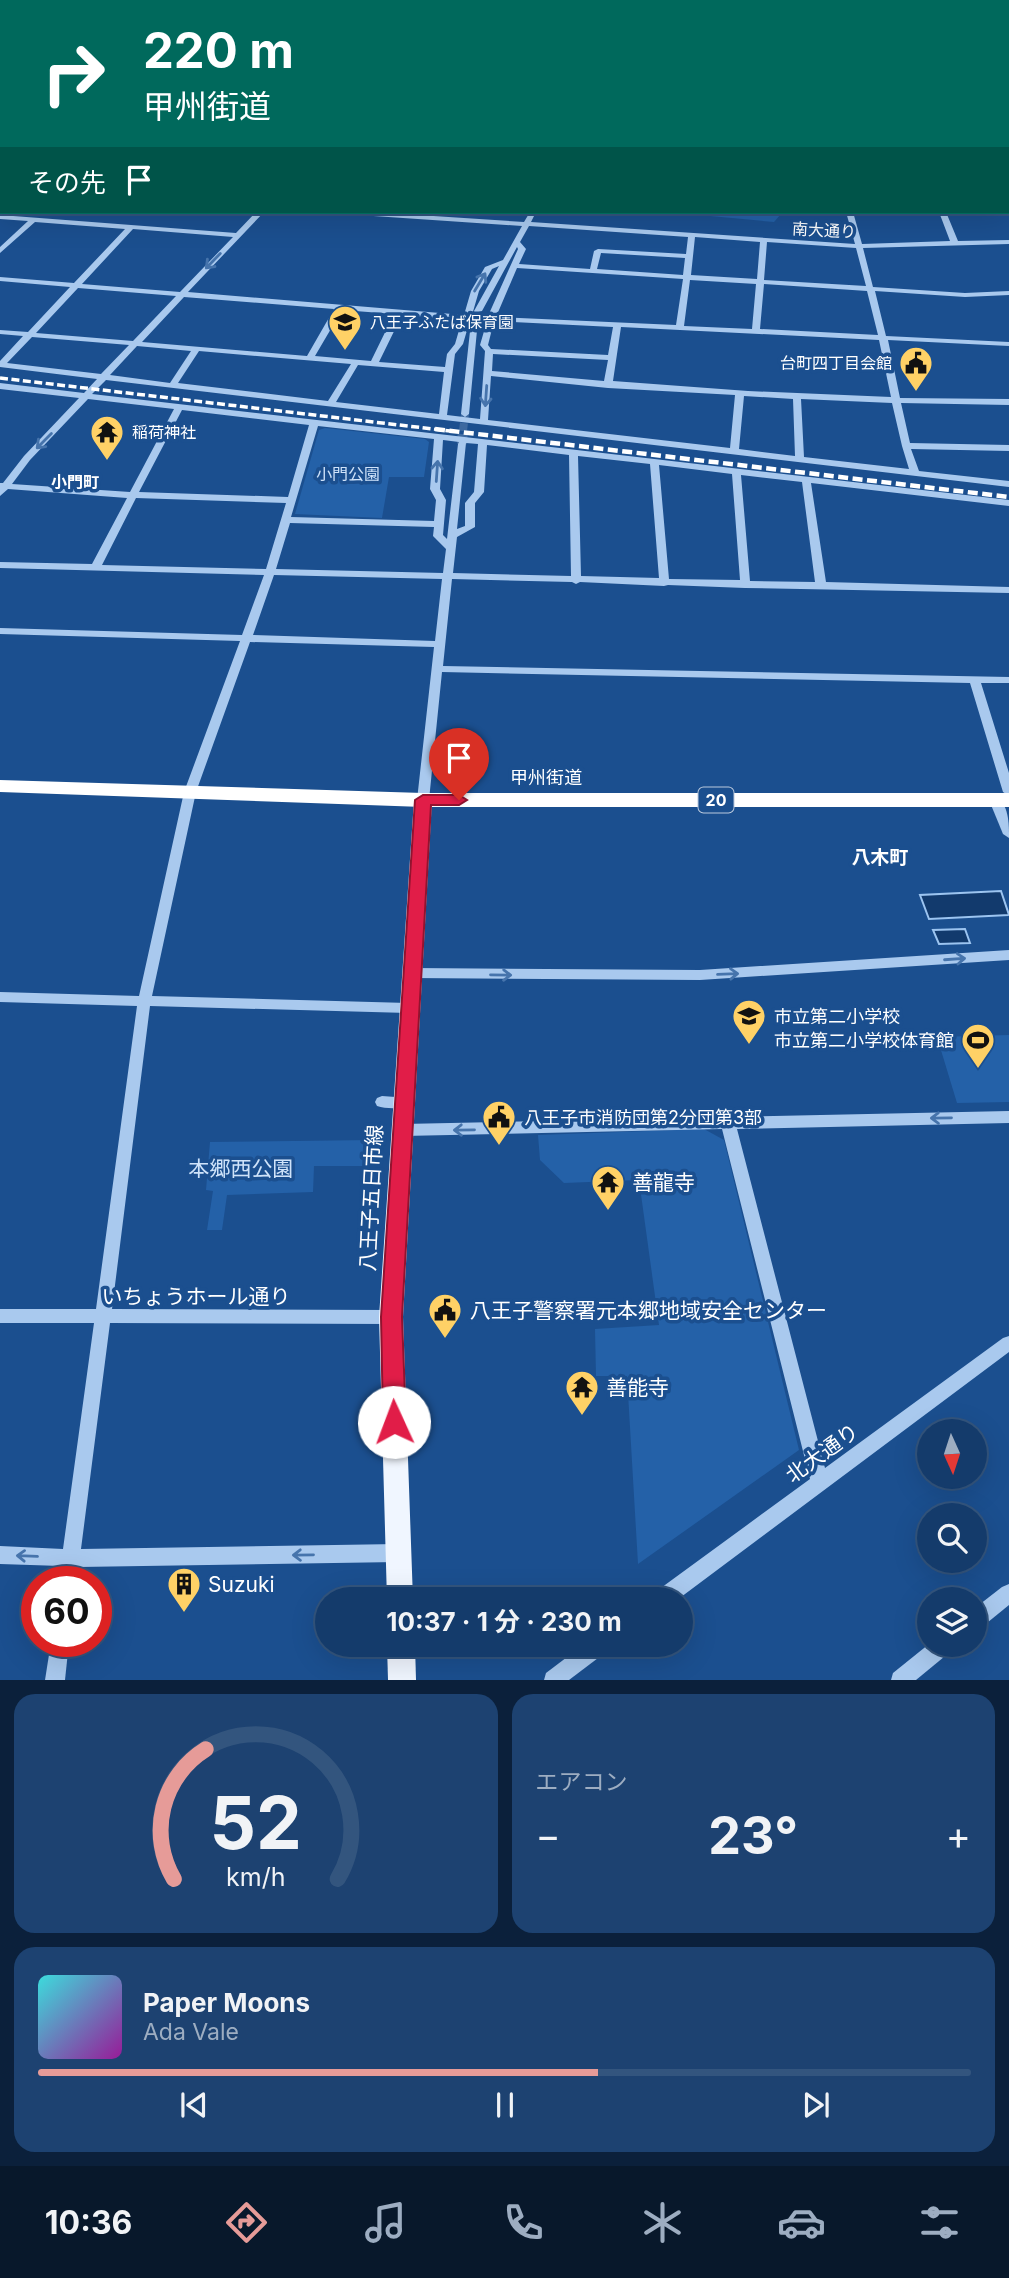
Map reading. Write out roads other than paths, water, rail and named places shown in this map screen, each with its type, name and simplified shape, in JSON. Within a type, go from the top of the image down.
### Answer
[{"type":"highway","name":"甲州街道","points":[[0,786],[423,800],[1004,797]]},
{"type":"main road","name":"八王子五日市線","points":[[399,1587],[391,1317],[408,1008],[423,800]]},
{"type":"main road","points":[[401,1657],[402,1679]]},
{"type":"street","points":[[1,489],[27,458],[258,214]]},
{"type":"street","name":"南大通り","points":[[410,214],[525,226],[859,246],[1009,242]]},
{"type":"street","points":[[478,311],[532,214]]},
{"type":"street","points":[[851,214],[883,338],[895,402],[915,473]]},
{"type":"street","points":[[944,214],[955,244]]},
{"type":"street","points":[[0,217],[238,235]]},
{"type":"street","points":[[0,251],[33,220]]},
{"type":"street","points":[[1,365],[131,227]]},
{"type":"street","points":[[680,329],[692,236]]},
{"type":"street","points":[[756,333],[764,240]]},
{"type":"street","points":[[484,421],[489,351],[484,345],[489,318],[501,287],[522,249],[516,242]]},
{"type":"street","points":[[593,271],[598,251],[689,256]]},
{"type":"street","points":[[443,416],[451,354],[459,344],[464,317],[489,267],[504,262]]},
{"type":"street","points":[[515,266],[869,290],[965,295],[1009,293]]},
{"type":"street","points":[[0,279],[179,296],[464,317],[1009,344]]},
{"type":"street","points":[[310,358],[339,308]]},
{"type":"street","points":[[374,363],[399,312]]},
{"type":"street","points":[[465,414],[475,322]]},
{"type":"street","points":[[608,385],[617,326]]},
{"type":"street","points":[[0,332],[448,370]]},
{"type":"street","points":[[172,386],[196,350]]},
{"type":"street","points":[[489,351],[613,358]]},
{"type":"street","points":[[331,404],[356,362]]},
{"type":"street","points":[[1,365],[1009,484]]},
{"type":"street","points":[[487,373],[608,385],[797,397],[895,402],[1009,402]]},
{"type":"street","points":[[0,386],[1009,503]]},
{"type":"street","points":[[734,451],[740,393]]},
{"type":"street","points":[[797,397],[800,458]]},
{"type":"street","points":[[94,568],[179,408]]},
{"type":"street","points":[[70,1566],[144,1003],[190,792],[270,573],[314,424]]},
{"type":"street","points":[[439,438],[435,489],[441,500],[438,536],[450,541]]},
{"type":"street","points":[[450,541],[470,527],[470,503],[479,492],[482,443]]},
{"type":"street","points":[[423,800],[461,444]]},
{"type":"street","points":[[906,446],[1009,448]]},
{"type":"street","points":[[573,453],[576,581]]},
{"type":"street","points":[[654,463],[664,583]]},
{"type":"street","points":[[736,472],[745,585]]},
{"type":"street","points":[[806,481],[821,586]]},
{"type":"street","points":[[1,489],[291,500]]},
{"type":"street","points":[[285,520],[438,524]]},
{"type":"street","points":[[0,565],[1009,590]]},
{"type":"street","points":[[0,631],[439,643]]},
{"type":"street","points":[[437,669],[1009,680]]},
{"type":"street","points":[[974,679],[1004,797],[1009,834]]},
{"type":"street","points":[[411,973],[713,975],[1009,955]]},
{"type":"street","points":[[0,997],[144,1003],[408,1008]]},
{"type":"street","points":[[382,1102],[404,1101]]},
{"type":"street","points":[[403,1130],[1009,1117]]},
{"type":"street","points":[[728,1122],[820,1483]]},
{"type":"street","name":"いちょうホール通り","points":[[0,1316],[391,1317]]},
{"type":"street","name":"北大通り","points":[[679,1587],[1009,1343]]},
{"type":"street","points":[[0,1555],[71,1558],[398,1553]]},
{"type":"street","points":[[987,1610],[1009,1593]]},
{"type":"street","points":[[55,1679],[58,1657]]},
{"type":"street","points":[[553,1679],[583,1657]]},
{"type":"street","points":[[900,1679],[928,1657]]},
{"type":"tunnel","points":[[463,431],[465,414]]},
{"type":"tunnel","points":[[462,444],[463,429]]},
{"type":"railway","points":[[0,378],[450,431]]},
{"type":"railway","points":[[435,429],[1009,497]]},
{"type":"place","name":"八王子ふたば保育園","points":[[345,352]]},
{"type":"place","name":"台町四丁目会館","points":[[916,393]]},
{"type":"place","name":"稲荷神社","points":[[107,462]]},
{"type":"place","name":"市立第二小学校","points":[[749,1046]]},
{"type":"place","name":"市立第二小学校体育館","points":[[978,1070]]},
{"type":"place","name":"八王子市消防団第2分団第3部","points":[[499,1147]]},
{"type":"place","name":"善龍寺","points":[[608,1212]]},
{"type":"place","name":"八王子警察署元本郷地域安全センター","points":[[445,1340]]},
{"type":"place","name":"善能寺","points":[[582,1417]]},
{"type":"place","name":"Suzuki","points":[[184,1614]]},
{"type":"district","name":"小門町","points":[[75,482]]},
{"type":"district","name":"八木町","points":[[880,857]]},
{"type":"park label","name":"小門公園","points":[[348,474]]},
{"type":"park label","name":"本郷西公園","points":[[241,1168]]}]
